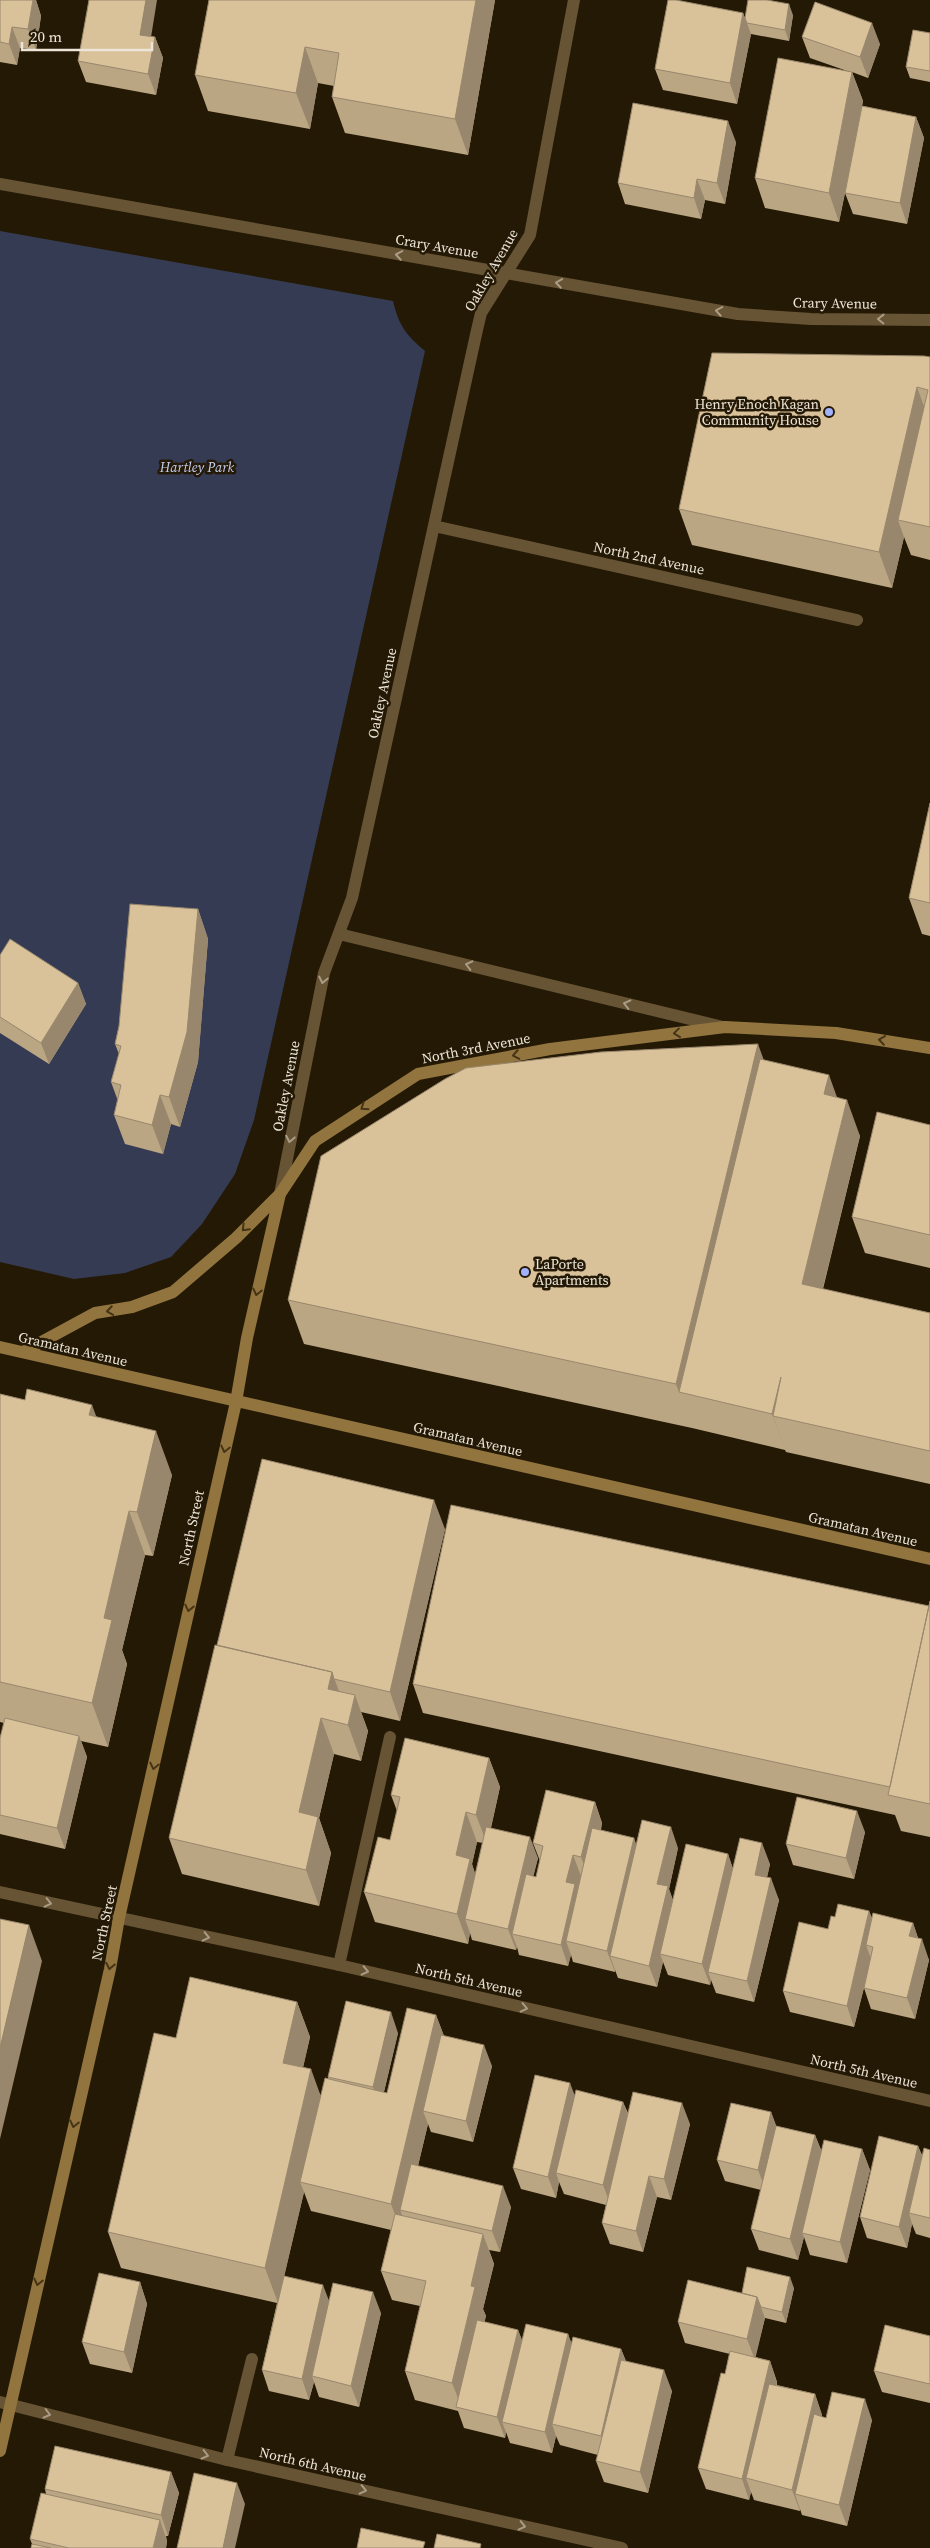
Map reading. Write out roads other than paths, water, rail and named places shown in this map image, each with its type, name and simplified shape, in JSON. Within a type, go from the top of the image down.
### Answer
[{"type":"street","name":"Oakley Avenue","points":[[236,1402],[247,1338],[280,1194],[324,973],[352,898],[481,314],[530,235],[574,0]]},
{"type":"street","name":"Crary Avenue","points":[[0,184],[738,314],[810,318],[930,320]]},
{"type":"street","name":"North 2nd Avenue","points":[[434,526],[857,620]]},
{"type":"street","name":"North 3rd Avenue","points":[[339,934],[725,1028]]},
{"type":"street","name":"North 3rd Avenue","points":[[280,1194],[314,1141],[418,1074],[550,1049],[725,1028],[836,1033],[930,1048]]},
{"type":"street","points":[[23,1352],[95,1313],[132,1307],[173,1292],[236,1238],[280,1194]]},
{"type":"street","name":"Gramatan Avenue","points":[[0,1347],[930,1559]]},
{"type":"street","name":"North Street","points":[[0,2451],[5,2403],[110,1970],[119,1918],[236,1402]]},
{"type":"street","points":[[339,1965],[390,1737]]},
{"type":"street","name":"North 5th Avenue","points":[[0,1892],[339,1965],[930,2101]]},
{"type":"street","points":[[227,2460],[252,2359]]},
{"type":"street","name":"North 6th Avenue","points":[[5,2403],[227,2460],[622,2548]]},
{"type":"place","name":"Henry Enoch Kagan Community House","points":[[829,412]]},
{"type":"place","name":"LaPorte Apartments","points":[[525,1272]]},
{"type":"park label","name":"Hartley Park","points":[[197,467]]}]
